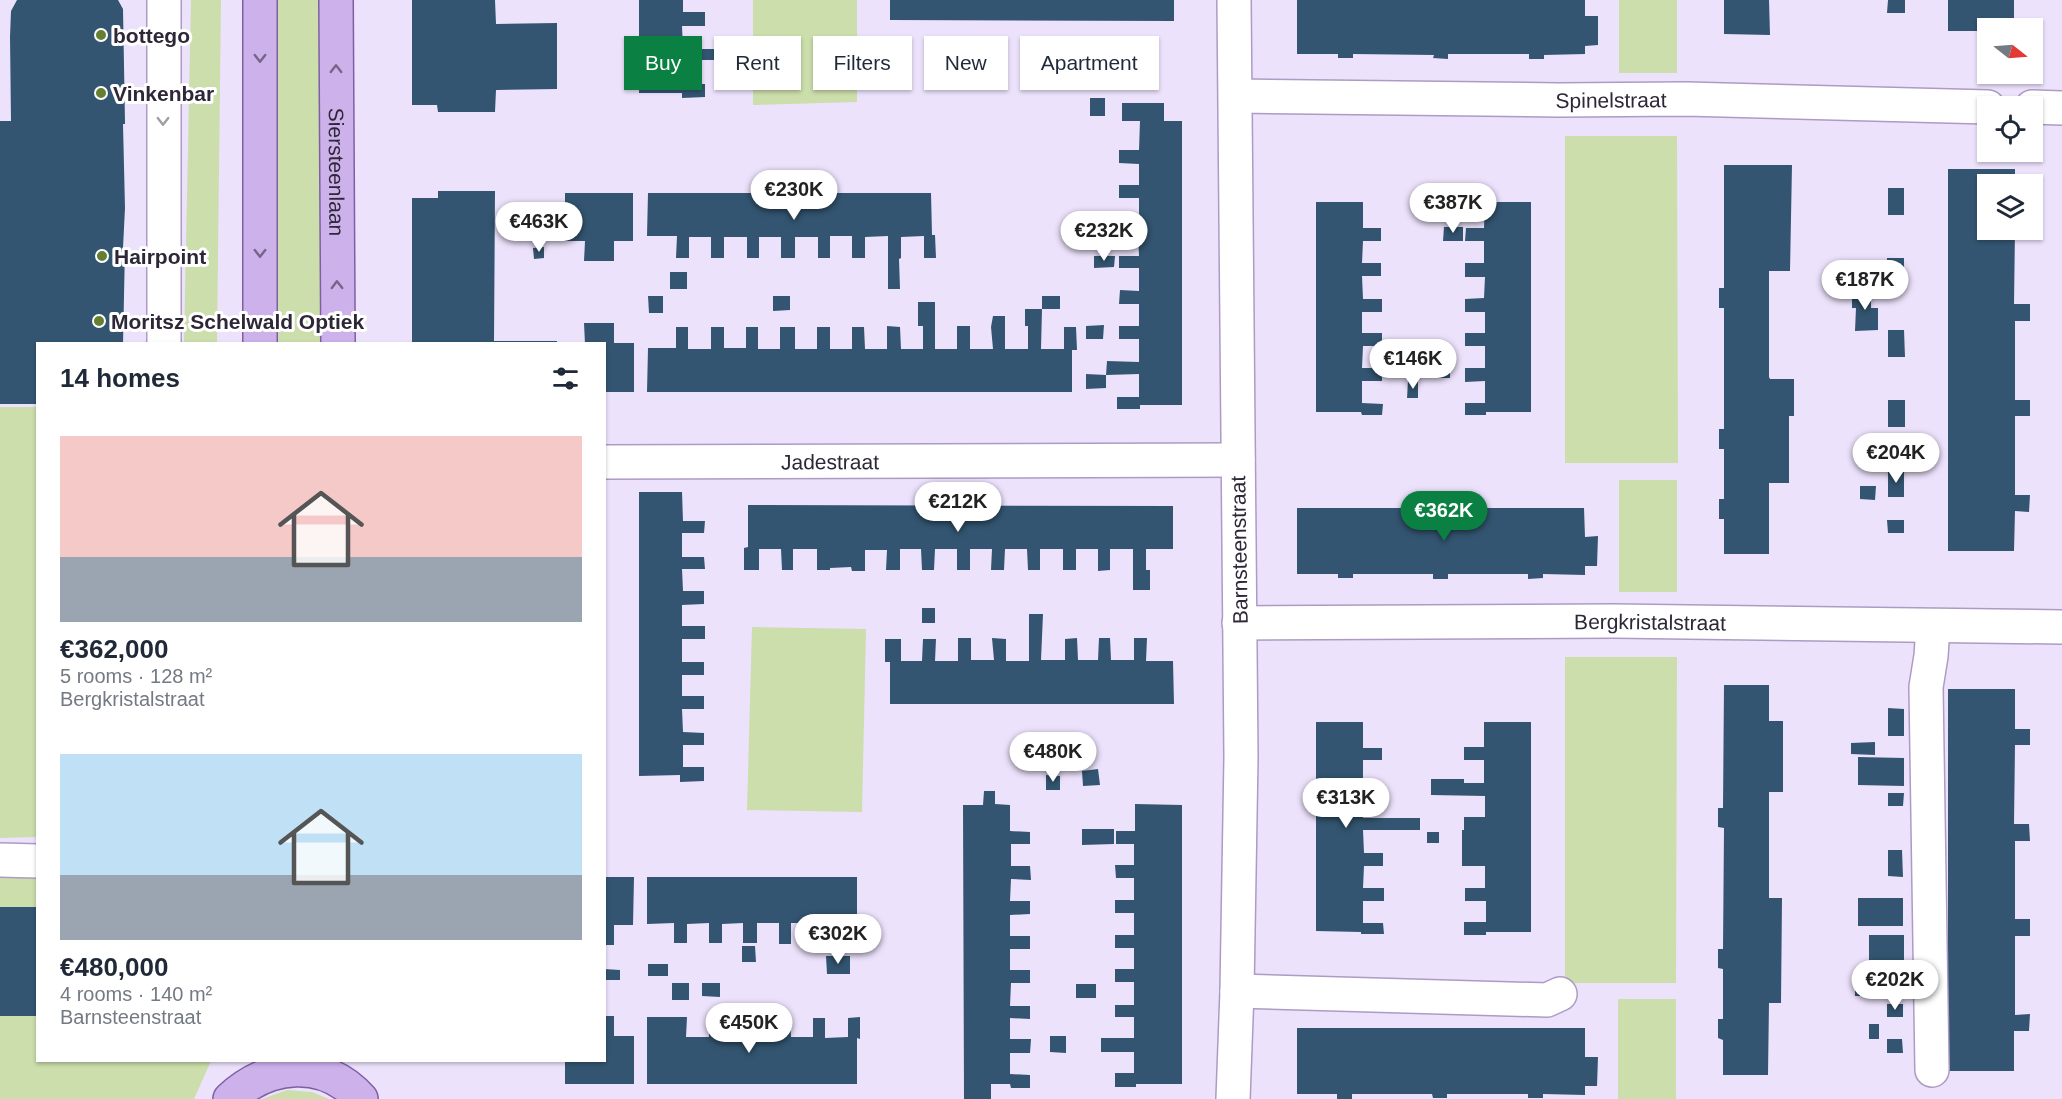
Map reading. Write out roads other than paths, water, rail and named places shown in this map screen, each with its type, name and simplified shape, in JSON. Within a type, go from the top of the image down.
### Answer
[{"type":"main road","points":[[260,0],[260,342]]},
{"type":"main road","name":"Siersteenlaan","points":[[336,0],[338,342]]},
{"type":"main road","points":[[230,1099],[257,1069],[273,1072],[291,1069],[333,1069],[342,1082],[361,1099]]},
{"type":"street","points":[[164,0],[164,342]]},
{"type":"street","name":"Barnsteenstraat","points":[[1233,1099],[1241,757],[1234,0]]},
{"type":"street","name":"Spinelstraat","points":[[1236,96],[1559,100],[1686,99],[1977,107]]},
{"type":"street","points":[[2043,107],[2062,108]]},
{"type":"street","name":"Jadestraat","points":[[606,462],[1238,460]]},
{"type":"street","name":"Bergkristalstraat","points":[[1239,623],[1614,621],[2062,627]]},
{"type":"street","points":[[1932,1071],[1926,687],[1933,627]]},
{"type":"street","points":[[0,860],[36,861]]},
{"type":"street","points":[[1237,991],[1547,1000],[1560,994]]},
{"type":"place","name":"bottego","points":[[101,35]]},
{"type":"place","name":"Vinkenbar","points":[[101,93]]},
{"type":"place","name":"Hairpoint","points":[[102,256]]},
{"type":"place","name":"Moritsz Schelwald Optiek","points":[[99,321]]}]
